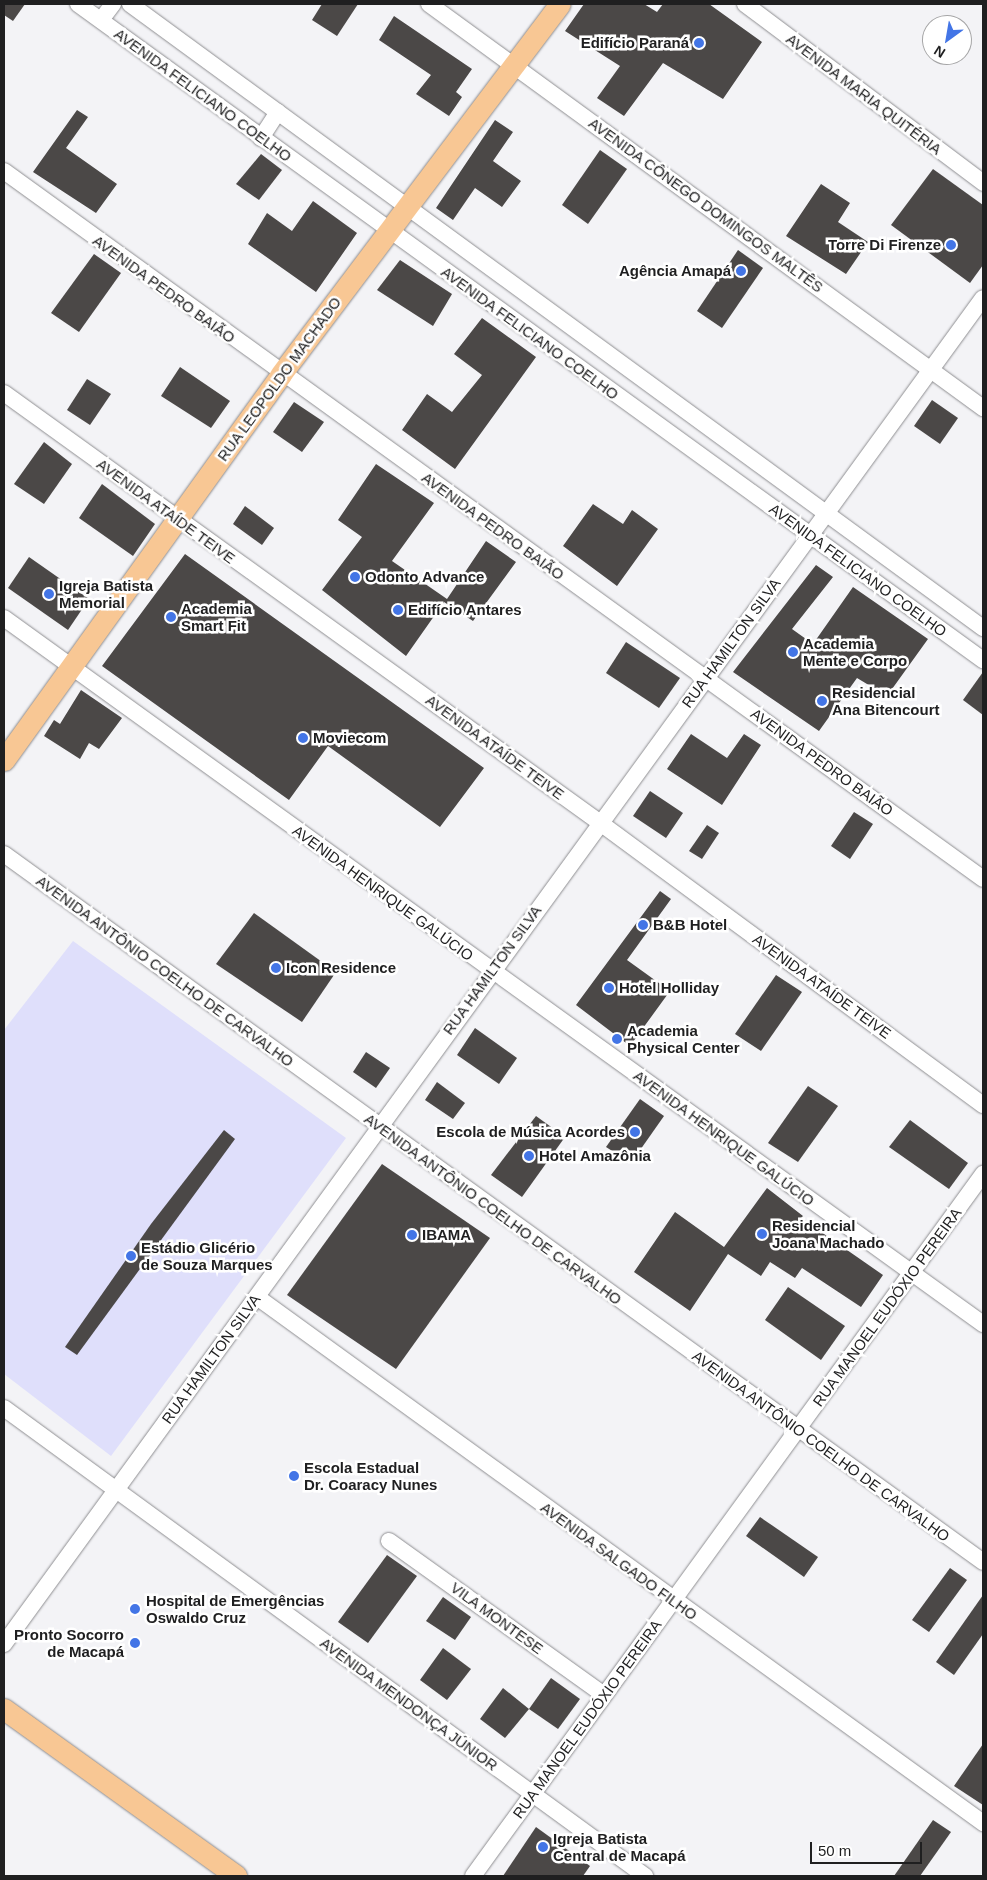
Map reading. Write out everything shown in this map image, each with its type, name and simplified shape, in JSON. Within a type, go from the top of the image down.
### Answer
[{"type":"main road","name":"RUA LEOPOLDO MACHADO","points":[[4,760],[281,374],[560,4]]},
{"type":"main road","points":[[4,1709],[236,1876]]},
{"type":"street","name":"AVENIDA FELICIANO COELHO","points":[[78,4],[983,660]]},
{"type":"street","points":[[101,20],[113,4]]},
{"type":"street","name":"AVENIDA FELICIANO COELHO","points":[[130,4],[823,513],[983,628]]},
{"type":"street","name":"AVENIDA CÔNEGO DOMINGOS MALTÊS","points":[[429,4],[515,64],[983,408]]},
{"type":"street","name":"AVENIDA MARIA QUITÉRIA","points":[[745,4],[983,183]]},
{"type":"street","points":[[261,138],[278,112]]},
{"type":"street","name":"AVENIDA PEDRO BAIÃO","points":[[4,171],[281,374],[983,879]]},
{"type":"street","name":"RUA HAMILTON SILVA","points":[[4,1644],[380,1128],[490,971],[705,678],[823,513],[983,298]]},
{"type":"street","points":[[597,382],[614,359]]},
{"type":"street","name":"AVENIDA ATAÍDE TEIVE","points":[[4,393],[599,822],[983,1106]]},
{"type":"street","name":"AVENIDA HENRIQUE GALÚCIO","points":[[4,618],[490,971],[983,1324]]},
{"type":"street","name":"AVENIDA ANTÔNIO COELHO DE CARVALHO","points":[[4,854],[797,1430],[983,1562]]},
{"type":"street","name":"RUA MANOEL EUDÓXIO PEREIRA","points":[[473,1876],[983,1174]]},
{"type":"street","name":"AVENIDA SALGADO FILHO","points":[[257,1296],[673,1601],[983,1823]]},
{"type":"street","name":"AVENIDA MENDONÇA JÚNIOR","points":[[4,1408],[644,1876]]},
{"type":"street","name":"VILA MONTESE","points":[[389,1540],[604,1695]]},
{"type":"shaded area","name":"Estádio Glicério de Souza Marques","points":[[73,941],[346,1138],[111,1456],[4,1374],[4,1030]]},
{"type":"building","points":[[4,4],[25,4],[13,21],[4,15]]},
{"type":"building","points":[[322,4],[358,4],[337,36],[312,20]]},
{"type":"building","points":[[584,4],[644,4],[657,12],[663,4],[709,4],[762,42],[723,99],[663,63],[624,116],[597,98],[620,66],[565,31]]},
{"type":"building","points":[[394,16],[472,69],[456,92],[462,97],[449,116],[416,94],[431,75],[379,40]]},
{"type":"building","points":[[77,110],[88,117],[66,148],[117,184],[96,213],[33,172]]},
{"type":"building","points":[[495,120],[513,132],[493,161],[521,181],[502,207],[475,188],[453,220],[436,208]]},
{"type":"building","points":[[600,150],[627,169],[588,224],[562,205]]},
{"type":"building","points":[[261,154],[282,170],[259,200],[236,184]]},
{"type":"building","name":"Torre Di Firenze","points":[[933,169],[983,205],[983,265],[970,283],[891,225]]},
{"type":"building","points":[[821,184],[850,203],[838,222],[868,242],[846,274],[786,236]]},
{"type":"building","points":[[313,201],[357,233],[316,292],[248,244],[267,213],[292,231]]},
{"type":"building","points":[[738,250],[763,268],[722,328],[697,311]]},
{"type":"building","points":[[94,254],[121,273],[79,332],[51,313]]},
{"type":"building","points":[[400,260],[452,294],[433,326],[377,290]]},
{"type":"building","points":[[482,318],[536,357],[455,469],[402,430],[427,394],[452,412],[482,375],[454,354]]},
{"type":"building","points":[[180,367],[230,401],[211,428],[161,396]]},
{"type":"building","points":[[87,379],[111,394],[90,425],[67,410]]},
{"type":"building","points":[[932,400],[958,418],[940,444],[914,426]]},
{"type":"building","points":[[294,402],[324,422],[302,452],[273,432]]},
{"type":"building","points":[[44,442],[72,464],[44,504],[14,484]]},
{"type":"building","points":[[376,464],[434,503],[392,561],[447,599],[486,541],[516,562],[473,621],[444,602],[406,656],[322,590],[362,537],[338,520]]},
{"type":"building","points":[[102,484],[155,524],[133,556],[79,518]]},
{"type":"building","points":[[593,504],[623,524],[632,510],[658,529],[617,586],[563,546]]},
{"type":"building","points":[[245,506],[274,528],[262,545],[233,524]]},
{"type":"building","points":[[185,554],[484,768],[440,827],[328,746],[289,800],[102,666]]},
{"type":"building","name":"Igreja Batista Memorial","points":[[29,557],[89,599],[68,630],[8,588]]},
{"type":"building","points":[[816,565],[833,577],[792,629],[813,644],[853,587],[928,639],[887,696],[857,678],[819,731],[733,672]]},
{"type":"building","points":[[626,642],[680,678],[659,708],[606,673]]},
{"type":"building","points":[[983,672],[983,715],[963,700]]},
{"type":"building","points":[[81,690],[122,718],[99,749],[89,743],[80,759],[44,736],[54,720],[60,724]]},
{"type":"building","points":[[691,734],[727,758],[744,734],[761,745],[722,805],[667,769]]},
{"type":"building","points":[[650,791],[683,813],[666,838],[633,816]]},
{"type":"building","points":[[854,812],[873,824],[850,859],[831,846]]},
{"type":"building","points":[[707,825],[719,833],[702,859],[689,851]]},
{"type":"building","points":[[660,891],[671,899],[627,960],[670,991],[630,1046],[576,1005]]},
{"type":"building","name":"Icon Residence","points":[[254,913],[336,972],[302,1022],[216,964]]},
{"type":"building","points":[[776,975],[802,992],[761,1051],[735,1034]]},
{"type":"building","points":[[475,1028],[517,1058],[499,1084],[457,1055]]},
{"type":"building","points":[[366,1052],[390,1068],[376,1088],[353,1072]]},
{"type":"building","points":[[437,1082],[465,1103],[453,1119],[425,1100]]},
{"type":"building","points":[[808,1086],[838,1106],[798,1162],[768,1143]]},
{"type":"building","name":"Escola de Música Acordes","points":[[640,1099],[664,1116],[631,1163],[606,1147]]},
{"type":"building","name":"Hotel Amazônia","points":[[536,1116],[565,1137],[522,1197],[491,1175]]},
{"type":"building","points":[[910,1120],[968,1163],[949,1189],[889,1147]]},
{"type":"building","points":[[224,1130],[235,1139],[77,1355],[65,1347],[151,1224]]},
{"type":"building","points":[[382,1164],[490,1238],[396,1369],[287,1295]]},
{"type":"building","points":[[767,1188],[803,1216],[801,1218],[883,1275],[861,1307],[802,1268],[795,1278],[770,1262],[761,1276],[728,1254],[690,1311],[634,1272],[675,1212],[724,1247]]},
{"type":"building","points":[[788,1287],[845,1326],[821,1360],[765,1320]]},
{"type":"building","points":[[760,1517],[818,1557],[804,1577],[746,1536]]},
{"type":"building","points":[[387,1555],[417,1576],[368,1643],[338,1622]]},
{"type":"building","points":[[950,1568],[967,1580],[929,1632],[912,1620]]},
{"type":"building","points":[[983,1595],[983,1634],[954,1675],[936,1662]]},
{"type":"building","points":[[443,1597],[471,1617],[455,1640],[426,1621]]},
{"type":"building","points":[[443,1648],[471,1669],[447,1700],[420,1680]]},
{"type":"building","points":[[551,1678],[580,1699],[558,1729],[529,1709]]},
{"type":"building","points":[[503,1688],[529,1709],[505,1738],[480,1719]]},
{"type":"building","points":[[983,1744],[983,1805],[954,1786]]},
{"type":"building","points":[[933,1820],[951,1832],[920,1876],[894,1876]]},
{"type":"building","name":"Igreja Batista Central de Macapá","points":[[536,1827],[590,1866],[583,1876],[503,1876]]},
{"type":"place","name":"Edifício Paraná","points":[[699,43]]},
{"type":"place","name":"Torre Di Firenze","points":[[951,245]]},
{"type":"place","name":"Agência Amapá","points":[[741,271]]},
{"type":"place","name":"Odonto Advance","points":[[355,577]]},
{"type":"place","name":"Igreja Batista Memorial","points":[[49,594]]},
{"type":"place","name":"Edifício Antares","points":[[398,610]]},
{"type":"place","name":"Academia Smart Fit","points":[[171,617]]},
{"type":"place","name":"Academia Mente e Corpo","points":[[793,652]]},
{"type":"place","name":"Residencial Ana Bitencourt","points":[[822,701]]},
{"type":"place","name":"Moviecom","points":[[303,738]]},
{"type":"place","name":"B&B Hotel","points":[[643,925]]},
{"type":"place","name":"Icon Residence","points":[[276,968]]},
{"type":"place","name":"Hotel Holliday","points":[[609,988]]},
{"type":"place","name":"Academia Physical Center","points":[[617,1039]]},
{"type":"place","name":"Escola de Música Acordes","points":[[635,1132]]},
{"type":"place","name":"Hotel Amazônia","points":[[529,1156]]},
{"type":"place","name":"Residencial Joana Machado","points":[[762,1234]]},
{"type":"place","name":"IBAMA","points":[[412,1235]]},
{"type":"place","name":"Estádio Glicério de Souza Marques","points":[[131,1256]]},
{"type":"place","name":"Escola Estadual Dr. Coaracy Nunes","points":[[294,1476]]},
{"type":"place","name":"Hospital de Emergências Oswaldo Cruz","points":[[135,1609]]},
{"type":"place","name":"Pronto Socorro de Macapá","points":[[135,1643]]},
{"type":"place","name":"Igreja Batista Central de Macapá","points":[[543,1847]]}]
